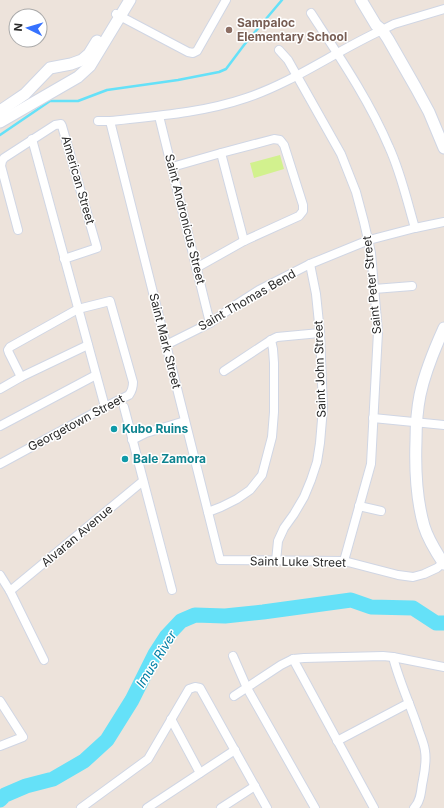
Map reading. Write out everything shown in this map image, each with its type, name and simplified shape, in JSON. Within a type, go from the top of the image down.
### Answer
[{"type":"street","points":[[0,122],[78,77],[90,66],[118,15],[123,0]]},
{"type":"street","points":[[0,111],[25,94],[50,68],[71,64],[82,60],[89,54],[130,0]]},
{"type":"street","points":[[118,15],[188,52],[193,53],[197,50],[226,0]]},
{"type":"street","points":[[361,0],[376,25],[382,30],[420,94],[444,149]]},
{"type":"street","points":[[368,0],[382,22],[382,30]]},
{"type":"street","points":[[98,121],[110,122],[159,116],[229,104],[272,88],[394,24],[444,9]]},
{"type":"street","points":[[311,13],[337,53],[379,125],[398,167],[415,228]]},
{"type":"street","name":"Saint Peter Street","points":[[280,50],[288,60],[341,154],[356,192],[371,253],[378,332],[371,464],[344,561]]},
{"type":"street","name":"Saint Andronicus Street","points":[[159,116],[210,323]]},
{"type":"street","name":"Saint Mark Street","points":[[110,122],[220,560]]},
{"type":"street","name":"American Street","points":[[18,230],[1,166],[2,161],[4,158],[55,125],[61,124],[97,248],[64,259]]},
{"type":"street","points":[[172,167],[274,139],[280,140],[284,145],[303,205],[303,212],[299,216],[244,241],[196,268]]},
{"type":"street","points":[[32,140],[105,407]]},
{"type":"street","points":[[221,153],[244,241]]},
{"type":"street","name":"Saint Thomas Bend","points":[[166,345],[210,323],[259,290],[310,264],[369,240],[444,222]]},
{"type":"street","name":"Saint John Street","points":[[276,560],[278,541],[284,528],[304,497],[317,462],[320,443],[323,408],[320,333],[316,294],[310,264]]},
{"type":"street","points":[[374,289],[412,286]]},
{"type":"street","name":"Georgetown Street","points":[[0,464],[105,407],[129,396],[132,392],[133,382],[110,301],[78,310]]},
{"type":"street","points":[[21,377],[8,353],[10,347],[78,310]]},
{"type":"street","points":[[444,328],[427,369],[420,395],[416,423],[415,461],[417,491],[424,527],[433,546],[444,563]]},
{"type":"street","points":[[224,372],[270,340],[277,337],[320,333]]},
{"type":"street","points":[[208,512],[237,500],[250,490],[262,475],[272,437],[274,418],[274,363],[273,349],[270,340]]},
{"type":"street","points":[[0,389],[21,377],[88,345]]},
{"type":"street","points":[[0,426],[96,375]]},
{"type":"street","points":[[124,407],[172,590]]},
{"type":"street","points":[[373,418],[444,425]]},
{"type":"street","points":[[132,440],[185,421]]},
{"type":"street","name":"Alvaran Avenue","points":[[10,591],[143,481]]},
{"type":"street","points":[[359,506],[381,511]]},
{"type":"street","name":"Saint Luke Street","points":[[220,560],[344,561],[398,575],[413,577],[424,574],[444,563]]},
{"type":"street","points":[[0,575],[10,591],[44,660]]},
{"type":"street","points":[[233,656],[247,688],[316,808]]},
{"type":"street","points":[[234,696],[293,659],[375,656],[393,657],[444,667]]},
{"type":"street","points":[[393,657],[396,670],[425,749],[426,762],[420,796],[417,805],[414,808]]},
{"type":"street","points":[[293,659],[374,808]]},
{"type":"street","points":[[85,807],[148,759],[189,689],[195,687],[200,688],[267,808]]},
{"type":"street","points":[[0,702],[23,737],[0,746]]},
{"type":"street","points":[[338,741],[409,703]]},
{"type":"street","points":[[171,719],[200,773]]},
{"type":"street","points":[[147,808],[235,750]]},
{"type":"street","points":[[221,808],[255,786]]},
{"type":"green space","points":[[280,155],[284,169],[254,178],[250,163]]},
{"type":"waterway","points":[[0,135],[50,101],[78,101],[107,90],[178,80],[219,72],[226,69],[282,0]]},
{"type":"waterway","name":"Imus River","points":[[0,800],[5,795],[26,786],[53,779],[84,761],[107,740],[132,700],[155,654],[166,637],[181,621],[195,615],[225,616],[351,600],[371,607],[413,608],[436,623],[444,623]]},
{"type":"place","name":"Sampaloc Elementary School","points":[[229,30]]},
{"type":"place","name":"Kubo Ruins","points":[[114,429]]},
{"type":"place","name":"Bale Zamora","points":[[125,459]]}]
